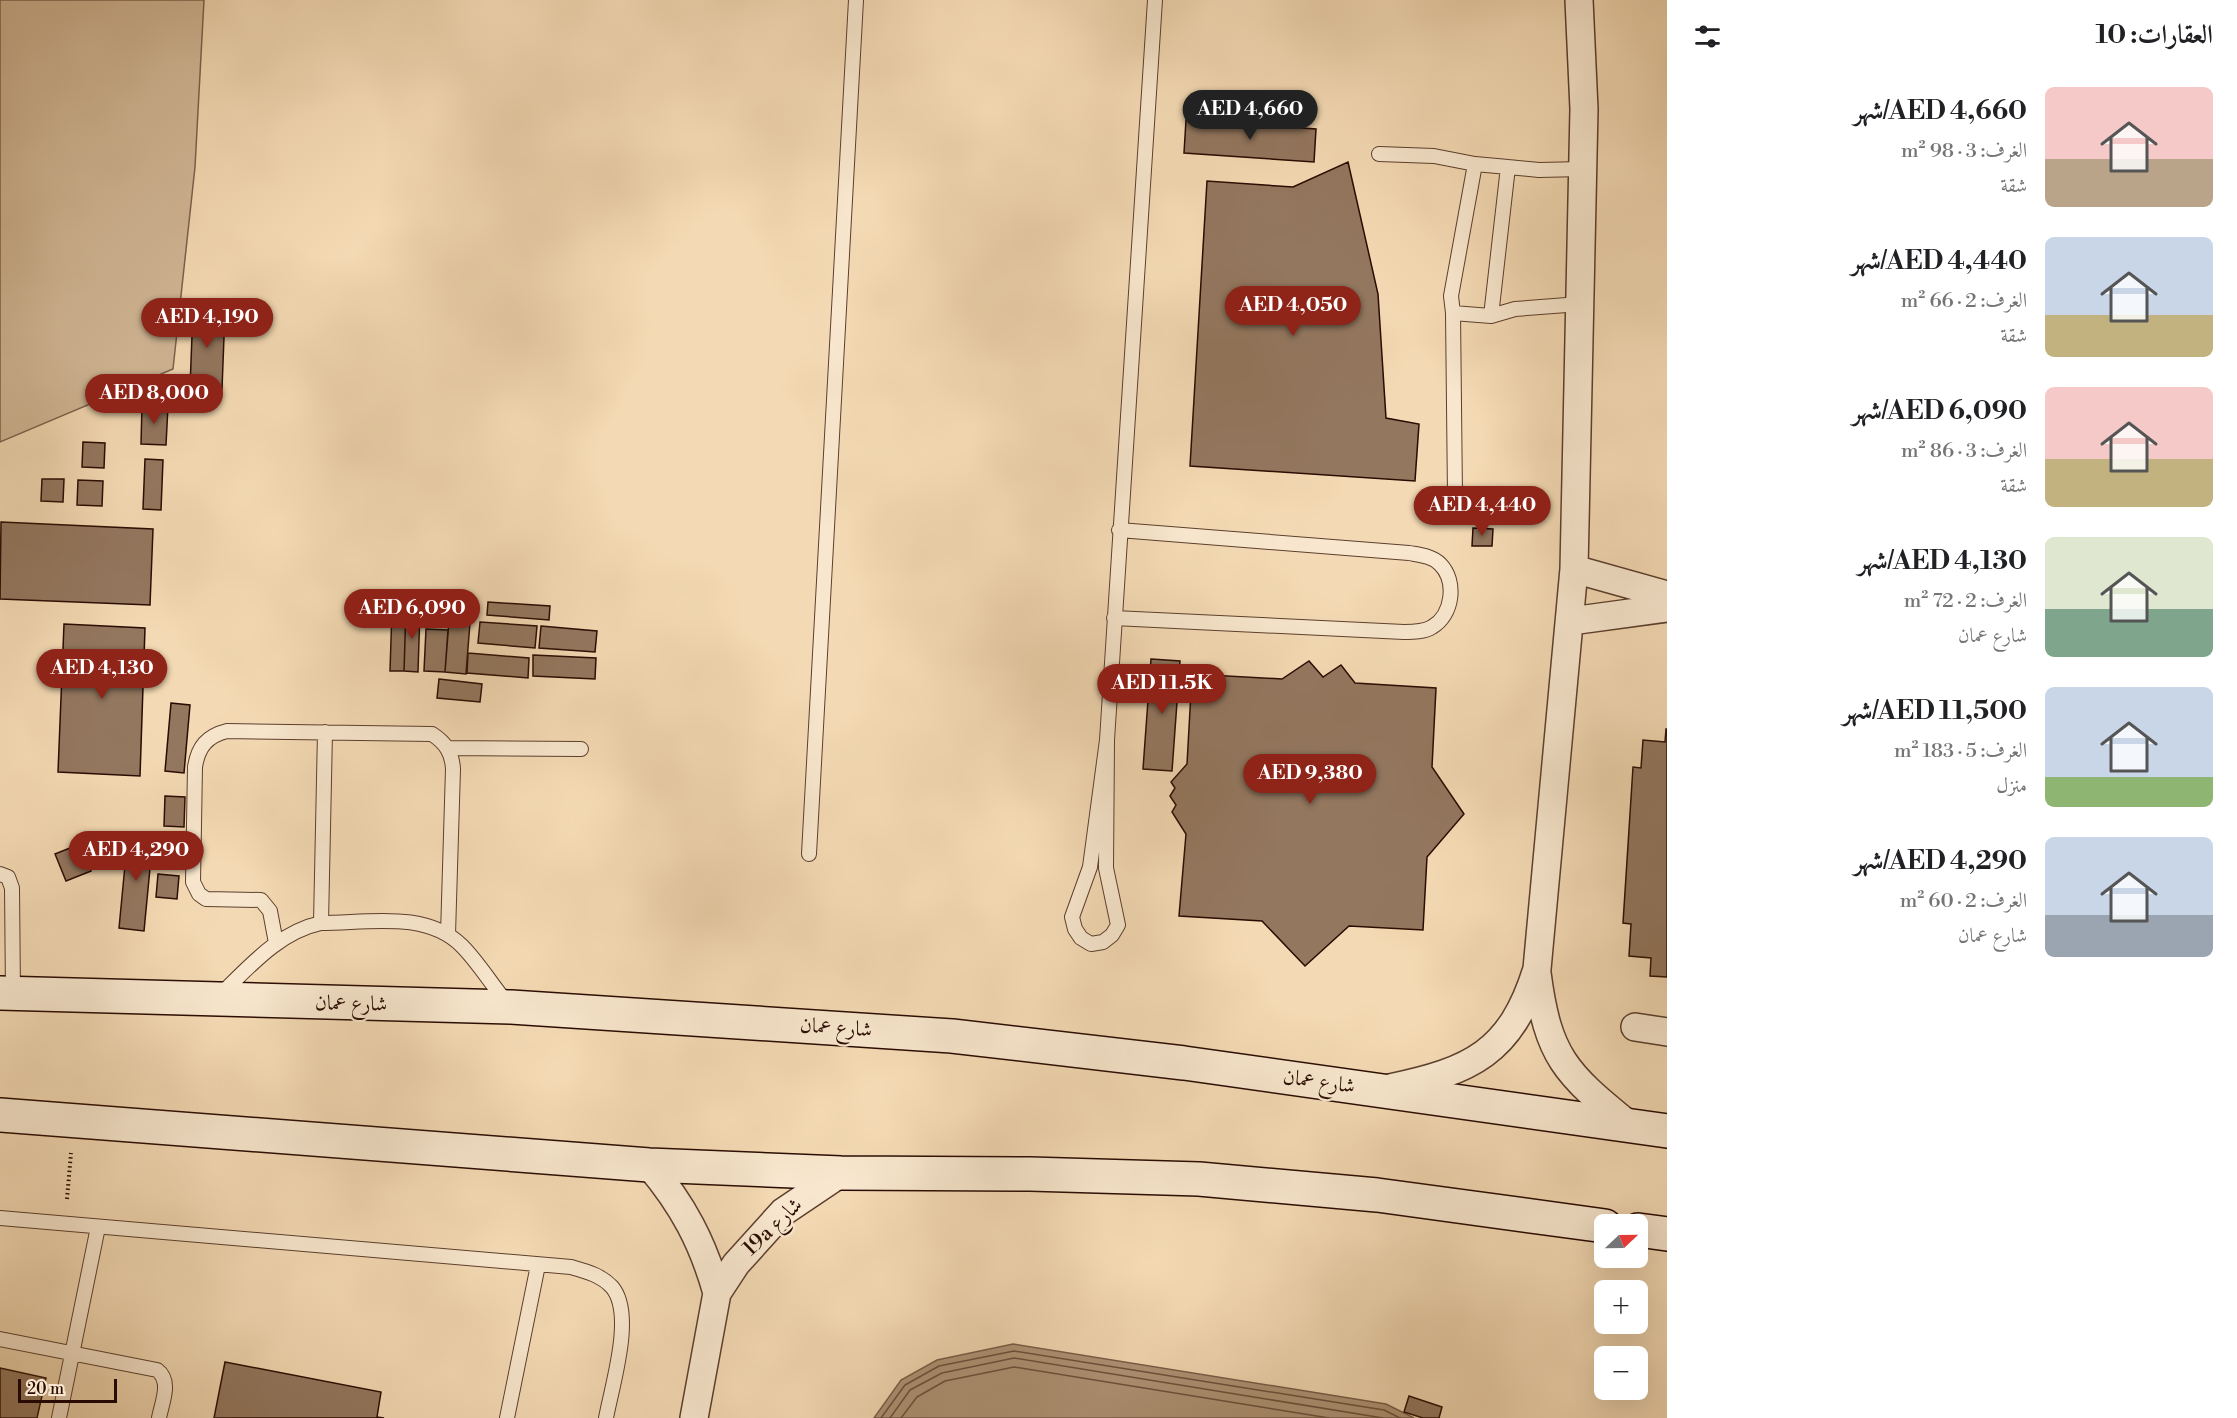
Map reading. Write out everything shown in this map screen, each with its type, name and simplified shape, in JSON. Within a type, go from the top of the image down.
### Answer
[{"type":"street","points":[[1578,0],[1584,109],[1574,569],[1571,621],[1537,969],[1543,1015],[1552,1046],[1576,1081],[1629,1125]]},
{"type":"street","points":[[1574,569],[1667,595]]},
{"type":"street","points":[[1571,621],[1667,608]]},
{"type":"street","points":[[1380,1090],[1455,1071],[1483,1056],[1507,1033],[1524,1004],[1537,969]]},
{"type":"street","name":"شارع عمان","points":[[7,994],[511,1007],[952,1035],[1380,1090],[1667,1131]]},
{"type":"street","points":[[1635,1027],[1667,1032]]},
{"type":"street","points":[[0,1115],[650,1165],[841,1173],[1052,1174],[1221,1181],[1377,1195],[1594,1225]]},
{"type":"street","name":"19a شارع","points":[[650,1165],[673,1193],[692,1224],[707,1258],[717,1293]]},
{"type":"street","name":"19a شارع","points":[[694,1418],[717,1293],[736,1264],[783,1212],[841,1173]]},
{"type":"street","points":[[1648,1231],[1667,1234]]},
{"type":"lane","points":[[810,854],[856,0]]},
{"type":"lane","points":[[1107,740],[1090,867],[1072,918],[1074,928],[1081,938],[1091,944],[1103,942],[1112,935],[1118,925],[1118,914],[1107,878],[1107,740],[1155,0]]},
{"type":"lane","points":[[1379,154],[1434,156],[1475,164],[1539,170],[1583,169]]},
{"type":"lane","points":[[1455,497],[1451,296],[1475,164]]},
{"type":"lane","points":[[1491,316],[1508,167]]},
{"type":"lane","points":[[1453,313],[1491,316],[1515,309],[1580,304]]},
{"type":"lane","points":[[1114,618],[1404,633],[1433,627],[1450,603],[1451,588],[1446,572],[1439,563],[1426,556],[1409,553],[1119,530]]},
{"type":"lane","points":[[276,943],[270,911],[261,900],[206,899],[195,888],[194,778],[197,753],[204,742],[214,734],[227,731],[432,734],[448,748],[453,770],[448,934]]},
{"type":"lane","points":[[321,923],[325,732]]},
{"type":"lane","points":[[448,748],[581,749]]},
{"type":"lane","points":[[0,874],[8,878],[12,888],[7,994]]},
{"type":"lane","points":[[214,1001],[276,943],[307,926],[321,923],[417,922],[448,934],[463,947],[511,1007]]},
{"type":"lane","points":[[0,1218],[570,1267],[592,1273],[612,1288],[623,1311],[621,1336],[606,1418]]},
{"type":"lane","points":[[59,1418],[98,1227]]},
{"type":"lane","points":[[507,1418],[538,1265]]},
{"type":"lane","points":[[0,1339],[150,1368],[162,1374],[165,1387],[159,1418]]},
{"type":"path","points":[[65,1224],[74,1122]]},
{"type":"shaded area","points":[[0,0],[204,0],[195,167],[173,369],[0,442]]},
{"type":"water","points":[[1013,1344],[1386,1404],[1414,1418],[874,1418],[901,1380],[937,1360]]},
{"type":"building","points":[[1186,120],[1316,129],[1314,162],[1184,153]]},
{"type":"building","points":[[1348,162],[1378,294],[1386,418],[1419,424],[1415,481],[1190,466],[1207,181],[1293,187]]},
{"type":"building","points":[[193,309],[225,311],[222,389],[190,388]]},
{"type":"building","points":[[142,405],[168,406],[166,445],[141,444]]},
{"type":"building","points":[[83,442],[105,443],[104,468],[82,467]]},
{"type":"building","points":[[145,459],[163,460],[161,510],[143,509]]},
{"type":"building","points":[[42,479],[64,479],[63,502],[41,501]]},
{"type":"building","points":[[78,480],[103,481],[102,506],[77,505]]},
{"type":"building","points":[[1468,510],[1490,511],[1490,524],[1468,523]]},
{"type":"building","points":[[1,522],[153,529],[150,605],[0,599]]},
{"type":"building","points":[[1473,528],[1493,529],[1492,546],[1472,546]]},
{"type":"building","points":[[488,602],[550,606],[549,620],[487,615]]},
{"type":"building","points":[[450,608],[471,610],[466,674],[445,672]]},
{"type":"building","points":[[392,609],[406,609],[404,671],[390,671]]},
{"type":"building","points":[[406,609],[420,609],[418,672],[404,671]]},
{"type":"building","points":[[480,622],[537,626],[535,648],[478,643]]},
{"type":"building","points":[[64,624],[145,628],[140,776],[58,772]]},
{"type":"building","points":[[541,626],[597,631],[595,652],[539,648]]},
{"type":"building","points":[[426,629],[448,630],[445,672],[424,671]]},
{"type":"building","points":[[468,653],[529,658],[528,678],[467,673]]},
{"type":"building","points":[[533,655],[596,658],[595,679],[533,676]]},
{"type":"building","points":[[1151,659],[1180,661],[1172,771],[1143,769]]},
{"type":"building","points":[[1309,661],[1323,677],[1341,665],[1355,683],[1436,688],[1432,767],[1464,814],[1427,857],[1423,930],[1349,926],[1305,966],[1262,921],[1179,916],[1186,834],[1172,812],[1176,805],[1170,796],[1175,788],[1171,782],[1187,764],[1192,674],[1282,679]]},
{"type":"building","points":[[439,679],[482,684],[480,702],[437,698]]},
{"type":"building","points":[[171,703],[190,705],[184,773],[165,771]]},
{"type":"building","points":[[1666,729],[1667,977],[1650,976],[1651,958],[1629,956],[1631,924],[1623,923],[1633,767],[1641,768],[1643,740],[1665,742]]},
{"type":"building","points":[[165,796],[185,797],[184,827],[164,826]]},
{"type":"building","points":[[128,834],[153,837],[144,931],[119,928]]},
{"type":"building","points":[[80,844],[91,871],[66,881],[55,854]]},
{"type":"building","points":[[158,874],[179,876],[177,899],[156,897]]},
{"type":"building","points":[[225,1362],[381,1392],[377,1417],[384,1418],[214,1418]]},
{"type":"building","points":[[0,1368],[46,1378],[37,1418],[0,1418]]},
{"type":"building","points":[[1409,1396],[1442,1407],[1439,1418],[1423,1418],[1404,1412]]}]
